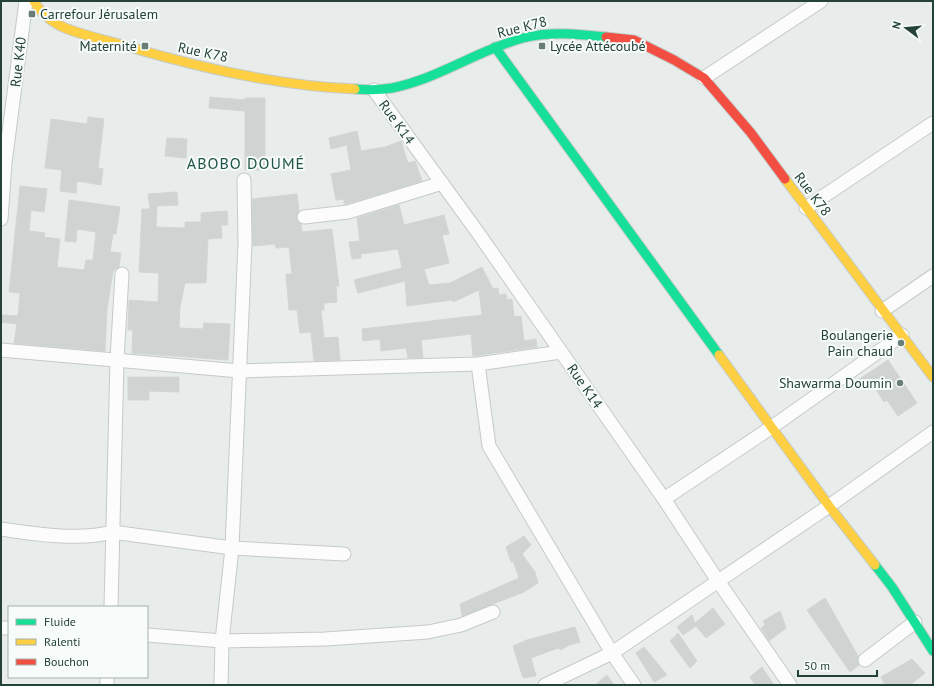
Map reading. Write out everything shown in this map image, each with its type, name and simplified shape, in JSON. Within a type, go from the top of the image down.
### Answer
[{"type":"street","name":"Rue K40","points":[[1,219],[5,163],[26,1]]},
{"type":"street","name":"Rue K78","points":[[34,1],[36,7],[50,20],[65,28],[173,60],[259,78],[330,88],[374,90],[392,88],[426,78],[495,47],[524,38],[551,33],[590,34],[634,40],[674,60],[704,78],[751,133],[882,311],[933,377]]},
{"type":"street","points":[[704,78],[821,1]]},
{"type":"street","points":[[495,47],[829,506],[892,587],[933,651]]},
{"type":"street","name":"Rue K14","points":[[374,90],[442,183],[664,499],[718,581],[790,685]]},
{"type":"street","points":[[806,208],[933,122]]},
{"type":"street","points":[[221,685],[222,641],[232,548],[245,243],[244,180]]},
{"type":"street","points":[[304,217],[348,212],[442,183]]},
{"type":"street","points":[[110,606],[116,360],[122,274]]},
{"type":"street","points":[[882,311],[933,276]]},
{"type":"street","points":[[664,499],[772,427],[902,335]]},
{"type":"street","points":[[1,350],[240,371],[478,364],[561,352]]},
{"type":"street","points":[[478,364],[489,446],[612,653],[634,685]]},
{"type":"street","points":[[545,685],[612,653],[829,506],[933,432]]},
{"type":"street","points":[[1,529],[78,537],[97,536],[112,532],[232,548],[344,554]]},
{"type":"street","points":[[148,635],[222,641],[325,639],[428,632],[461,625],[493,612]]},
{"type":"street","points":[[865,660],[915,622]]},
{"type":"building","points":[[210,97],[245,100],[245,98],[265,98],[265,170],[245,170],[245,111],[209,108]]},
{"type":"building","points":[[88,117],[104,119],[98,168],[103,169],[101,185],[77,181],[76,193],[60,191],[62,170],[45,168],[51,119],[87,124]]},
{"type":"building","points":[[357,131],[361,151],[385,147],[401,141],[408,163],[415,161],[422,181],[346,204],[344,204],[344,199],[336,200],[331,174],[351,170],[347,145],[331,149],[329,138]]},
{"type":"building","points":[[167,138],[187,139],[186,158],[165,156]]},
{"type":"building","points":[[20,186],[47,189],[44,212],[31,210],[29,231],[45,233],[44,237],[60,239],[57,267],[84,270],[86,260],[93,260],[96,232],[77,229],[76,242],[65,241],[69,200],[120,207],[116,234],[113,234],[110,252],[121,253],[119,267],[113,271],[107,309],[105,351],[14,343],[17,324],[1,322],[1,315],[18,316],[20,293],[9,292]]},
{"type":"building","points":[[177,192],[178,205],[157,206],[156,227],[185,228],[185,222],[201,222],[201,213],[227,211],[228,225],[221,225],[222,238],[208,239],[206,283],[185,283],[180,307],[179,328],[203,329],[204,323],[230,324],[228,360],[132,353],[133,330],[128,330],[129,300],[158,302],[159,273],[139,272],[142,209],[150,209],[148,194]]},
{"type":"building","points":[[297,194],[299,211],[296,218],[301,224],[302,232],[332,229],[339,286],[336,286],[337,302],[324,303],[324,310],[321,310],[324,338],[338,337],[340,360],[314,361],[311,332],[300,333],[297,310],[289,310],[286,274],[292,274],[289,247],[276,248],[275,244],[253,246],[252,199]]},
{"type":"building","points":[[399,205],[404,225],[444,215],[449,234],[442,235],[449,263],[424,269],[429,285],[450,283],[482,267],[493,289],[498,288],[499,295],[506,294],[507,300],[512,299],[514,317],[521,316],[524,341],[536,339],[537,347],[473,356],[471,334],[421,340],[423,358],[408,358],[406,348],[381,351],[380,339],[363,341],[362,329],[482,315],[479,290],[453,302],[452,300],[407,306],[405,281],[358,293],[354,280],[402,268],[398,249],[361,254],[361,258],[352,259],[349,242],[360,241],[357,218]]},
{"type":"building","points":[[888,360],[917,403],[898,416],[887,400],[884,402],[873,385],[865,390],[858,380]]},
{"type":"building","points":[[128,377],[179,377],[179,392],[149,391],[149,400],[128,400]]},
{"type":"building","points":[[524,536],[531,545],[522,554],[535,572],[538,583],[524,592],[462,616],[460,604],[519,578],[506,547]]},
{"type":"building","points":[[825,598],[858,656],[857,661],[859,665],[850,672],[807,610]]},
{"type":"building","points":[[713,608],[725,624],[706,638],[696,626],[683,635],[677,627],[692,615],[695,623]]},
{"type":"building","points":[[780,611],[786,628],[769,641],[761,628],[765,625],[763,621]]},
{"type":"building","points":[[575,627],[580,642],[569,645],[561,650],[558,648],[531,658],[536,676],[523,678],[513,646],[527,640]]},
{"type":"building","points":[[678,633],[697,661],[690,668],[670,641]]},
{"type":"building","points":[[644,647],[667,675],[654,682],[636,653]]},
{"type":"building","points":[[912,659],[925,673],[910,685],[885,685],[881,677]]},
{"type":"building","points":[[762,667],[774,685],[755,685],[750,677]]},
{"type":"building","points":[[607,675],[614,685],[595,685]]},
{"type":"traffic: fast","points":[[355,89],[383,89],[409,84],[506,43],[523,38],[544,34],[606,37]]},
{"type":"traffic: fast","points":[[495,47],[719,355]]},
{"type":"traffic: fast","points":[[875,565],[892,587],[933,651]]},
{"type":"traffic: slow","points":[[34,1],[47,17],[65,28],[88,36],[182,62],[268,80],[355,89]]},
{"type":"traffic: slow","points":[[785,179],[933,377]]},
{"type":"traffic: slow","points":[[719,355],[829,506],[875,565]]},
{"type":"traffic: jam","points":[[606,37],[634,40],[674,60],[704,78],[751,133],[785,179]]},
{"type":"place","name":"Carrefour Jérusalem","points":[[32,14]]},
{"type":"place","name":"Maternité","points":[[145,46]]},
{"type":"place","name":"Lycée Attécoubé","points":[[542,46]]},
{"type":"place","name":"Boulangerie Pain chaud","points":[[901,343]]},
{"type":"place","name":"Shawarma Doumin","points":[[900,383]]},
{"type":"district","name":"ABOBO DOUMÉ","points":[[246,163]]}]
